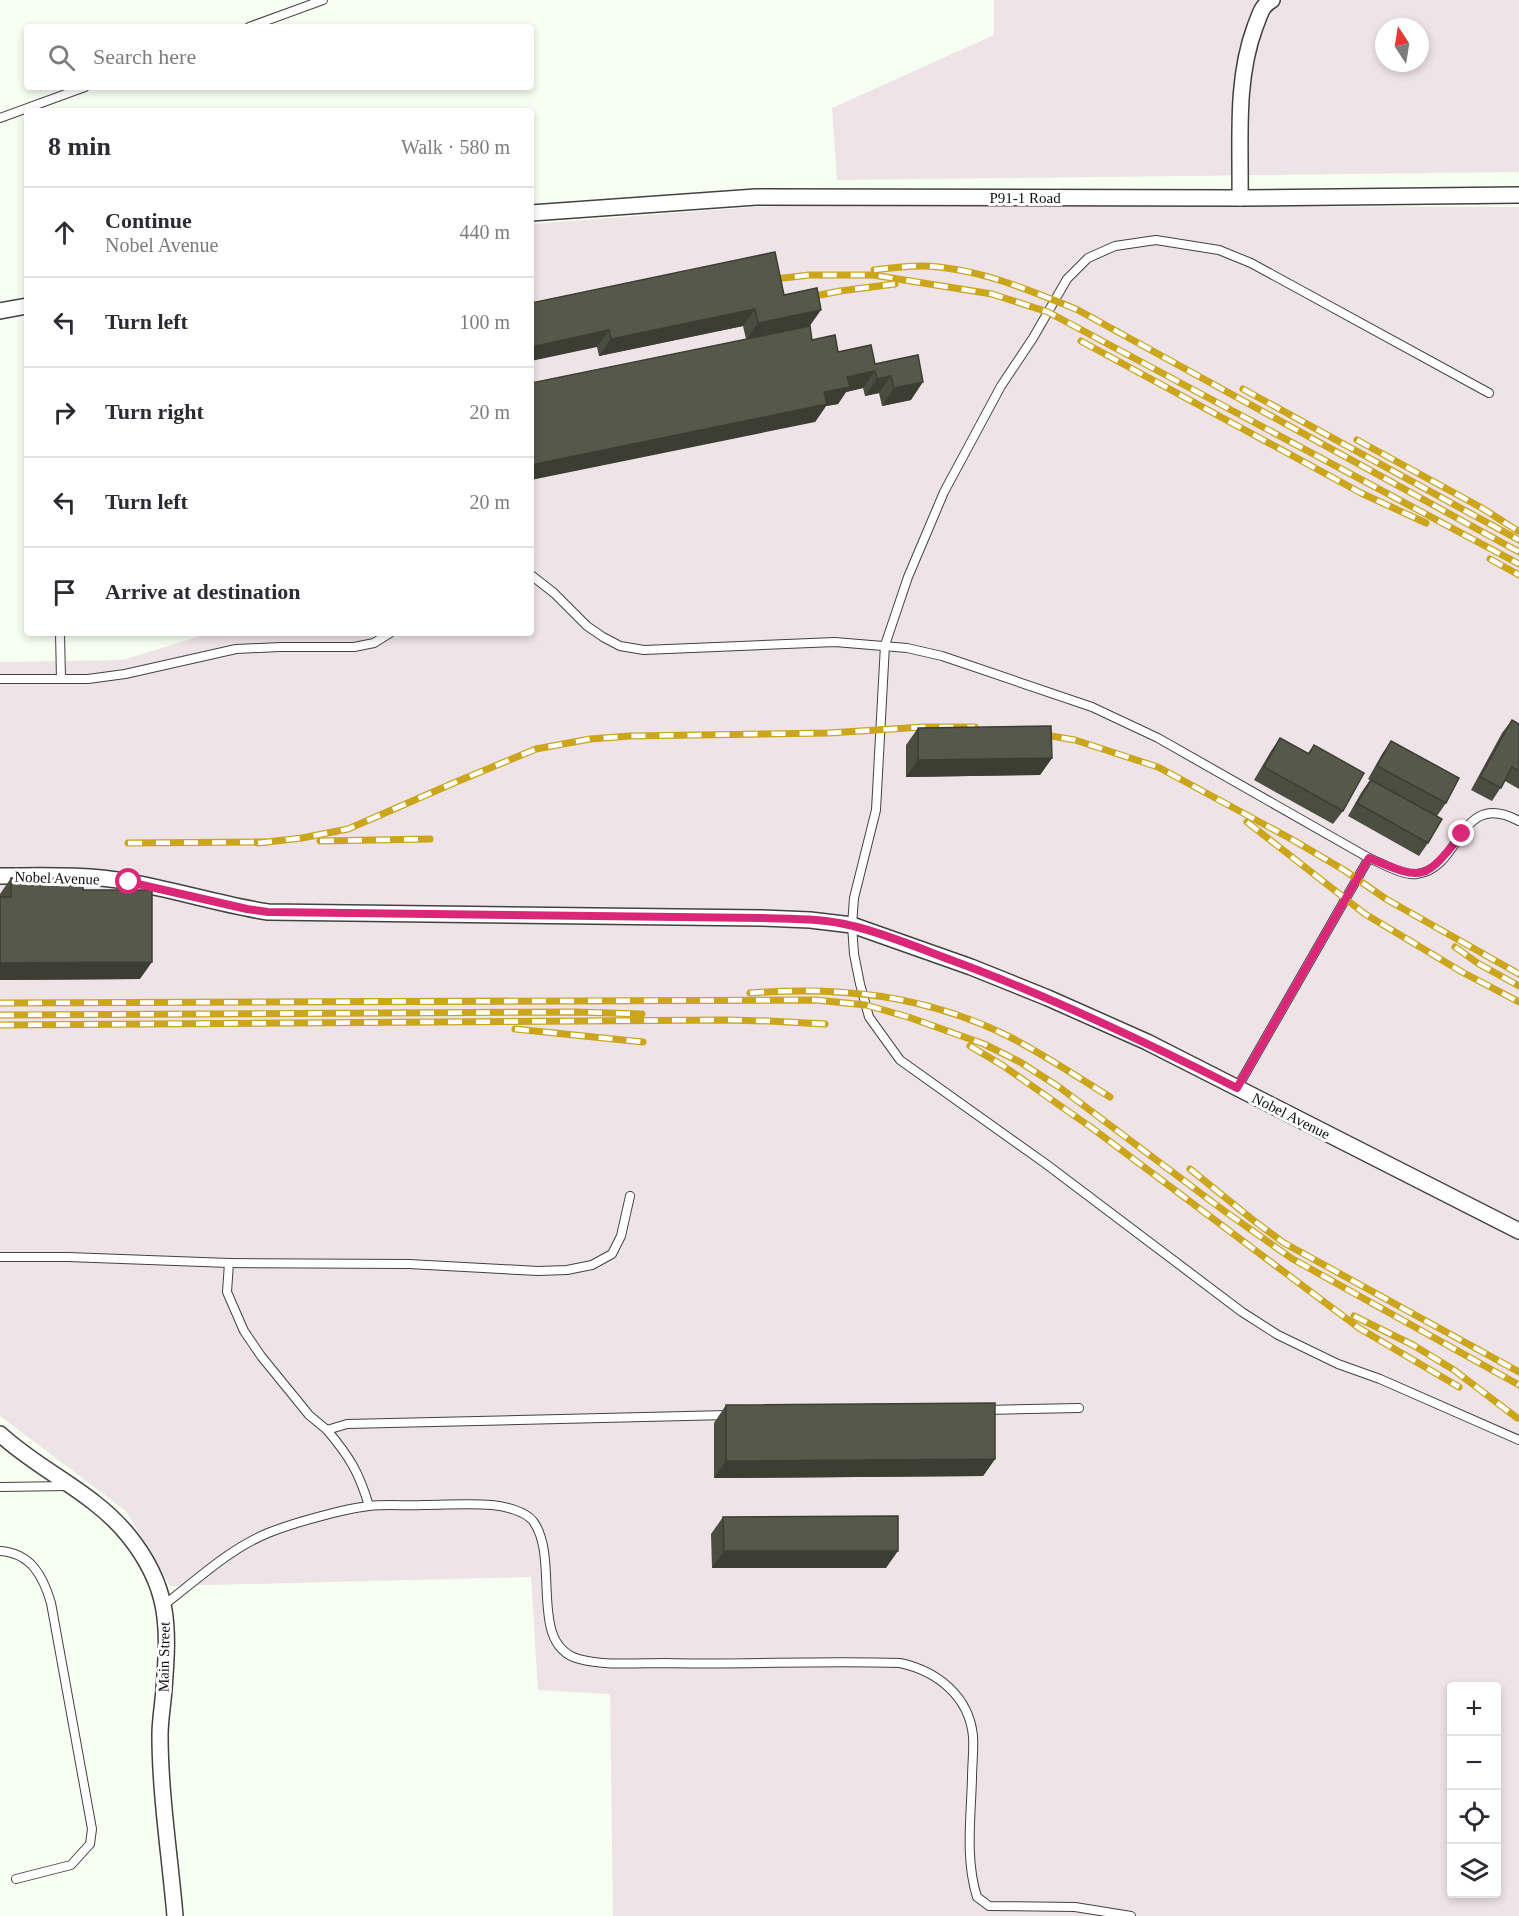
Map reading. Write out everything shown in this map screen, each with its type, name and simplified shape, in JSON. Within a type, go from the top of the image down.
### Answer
[{"type":"street","points":[[1240,198],[1241,83],[1248,47],[1267,2]]},
{"type":"street","name":"P91-1 Road","points":[[534,213],[756,197],[1240,198],[1519,195]]},
{"type":"street","points":[[0,311],[24,307]]},
{"type":"street","name":"Nobel Avenue","points":[[0,876],[103,878],[268,912],[762,918],[852,925],[1048,998],[1147,1042],[1519,1231]]},
{"type":"street","name":"Main Street","points":[[0,1434],[14,1447],[71,1486],[112,1518],[129,1536],[157,1580],[164,1605],[166,1633],[160,1734],[175,1916]]},
{"type":"lane","points":[[257,24],[323,0]]},
{"type":"lane","points":[[28,108],[78,90]]},
{"type":"lane","points":[[0,118],[24,109]]},
{"type":"lane","points":[[1489,393],[1251,262],[1219,250],[1156,240],[1114,246],[1088,258],[1067,279],[1033,338],[1001,386],[944,492],[908,577],[885,645],[876,810],[854,898],[852,925],[854,954],[869,1017],[900,1060],[1046,1164],[1242,1312],[1278,1335],[1338,1364],[1380,1378],[1519,1440]]},
{"type":"lane","points":[[534,577],[554,593],[587,626],[620,646],[644,650],[835,642],[885,645],[942,656],[1092,707],[1158,738],[1369,858],[1416,875],[1430,870],[1441,860],[1473,819],[1489,813],[1506,814],[1519,821]]},
{"type":"lane","points":[[60,636],[61,679]]},
{"type":"lane","points":[[0,679],[88,679],[125,674],[236,649],[354,647],[374,643],[385,636]]},
{"type":"lane","points":[[1237,1088],[1369,858]]},
{"type":"lane","points":[[0,1257],[229,1263],[409,1264],[567,1270],[592,1265],[612,1254],[621,1236],[630,1196]]},
{"type":"lane","points":[[229,1263],[227,1292],[244,1331],[261,1356],[309,1415],[327,1430],[347,1453],[361,1480],[369,1506]]},
{"type":"lane","points":[[983,1410],[1079,1408]]},
{"type":"lane","points":[[327,1430],[347,1424],[731,1415]]},
{"type":"lane","points":[[0,1487],[71,1486]]},
{"type":"lane","points":[[164,1605],[237,1548],[270,1532],[323,1516],[369,1506],[493,1505],[516,1511],[531,1519],[540,1533],[546,1555],[549,1623],[554,1640],[563,1652],[578,1659],[606,1662],[702,1664],[892,1663],[917,1667],[935,1675],[953,1689],[965,1708],[973,1735],[970,1864],[977,1897],[989,1906],[1075,1907],[1131,1916]]},
{"type":"lane","points":[[0,1551],[28,1560],[44,1581],[51,1603],[92,1829],[90,1844],[71,1865],[16,1879]]},
{"type":"shaded area","points":[[994,0],[1519,0],[1519,172],[837,180],[832,108],[994,35]]},
{"type":"shaded area","points":[[781,205],[1519,207],[1519,1916],[613,1916],[610,1694],[538,1690],[531,1577],[170,1586],[126,1511],[0,1416],[0,662],[123,660],[200,636],[534,636],[534,224]]},
{"type":"building","points":[[775,252],[784,295],[817,288],[821,310],[758,323],[755,309],[611,339],[609,330],[534,346],[534,302]]},
{"type":"building","points":[[810,326],[812,340],[835,335],[838,352],[871,345],[875,364],[918,355],[923,382],[894,388],[891,376],[877,379],[875,371],[847,377],[850,387],[824,392],[827,404],[534,464],[534,382]]},
{"type":"building","points":[[1512,720],[1519,724],[1519,771],[1512,767],[1501,788],[1480,777]]},
{"type":"building","points":[[1051,726],[1052,758],[918,760],[918,728]]},
{"type":"building","points":[[1280,738],[1309,754],[1314,745],[1364,773],[1343,811],[1264,767]]},
{"type":"building","points":[[1391,741],[1459,778],[1446,803],[1377,766]]},
{"type":"building","points":[[1371,780],[1442,819],[1428,843],[1357,803]]},
{"type":"building","points":[[11,878],[83,878],[83,890],[152,890],[152,962],[0,963],[0,897],[11,897]]},
{"type":"building","points":[[995,1403],[995,1459],[726,1461],[726,1405]]},
{"type":"building","points":[[898,1516],[898,1551],[724,1551],[723,1517]]},
{"type":"railway","points":[[874,270],[921,266],[962,270],[1002,281],[1078,310],[1519,552]]},
{"type":"railway","points":[[767,280],[809,275],[873,275],[992,294],[1048,312],[1519,564]]},
{"type":"railway","points":[[800,299],[895,284]]},
{"type":"railway","points":[[1081,341],[1361,493],[1426,523]]},
{"type":"railway","points":[[1243,389],[1519,540]]},
{"type":"railway","points":[[1357,440],[1482,508],[1518,531]]},
{"type":"railway","points":[[1490,559],[1519,575]]},
{"type":"railway","points":[[258,843],[302,838],[348,829],[536,749],[590,739],[975,727]]},
{"type":"railway","points":[[1034,733],[1075,740],[1158,767],[1293,840],[1344,870],[1386,899],[1519,974]]},
{"type":"railway","points":[[1247,822],[1365,914],[1462,972],[1519,1002]]},
{"type":"railway","points":[[320,841],[430,839]]},
{"type":"railway","points":[[128,843],[266,842]]},
{"type":"railway","points":[[1455,947],[1479,964],[1519,986]]},
{"type":"railway","points":[[750,993],[784,991],[850,993],[882,996],[945,1011],[1008,1036],[1110,1097]]},
{"type":"railway","points":[[0,1003],[816,1000],[866,1005],[984,1044],[1020,1062],[1059,1087],[1291,1258],[1519,1385]]},
{"type":"railway","points":[[0,1015],[576,1012],[642,1014]]},
{"type":"railway","points":[[0,1025],[726,1020],[825,1024]]},
{"type":"railway","points":[[515,1029],[643,1042]]},
{"type":"railway","points":[[970,1046],[1002,1065],[1092,1128],[1359,1328],[1459,1387]]},
{"type":"railway","points":[[1190,1169],[1284,1243],[1519,1372]]},
{"type":"railway","points":[[1354,1316],[1413,1345],[1454,1370],[1517,1418]]},
{"type":"route","points":[[129,882],[268,912],[762,918],[852,925],[971,967],[1048,998],[1147,1042],[1237,1088],[1369,858],[1416,875],[1430,870],[1462,834]]}]
